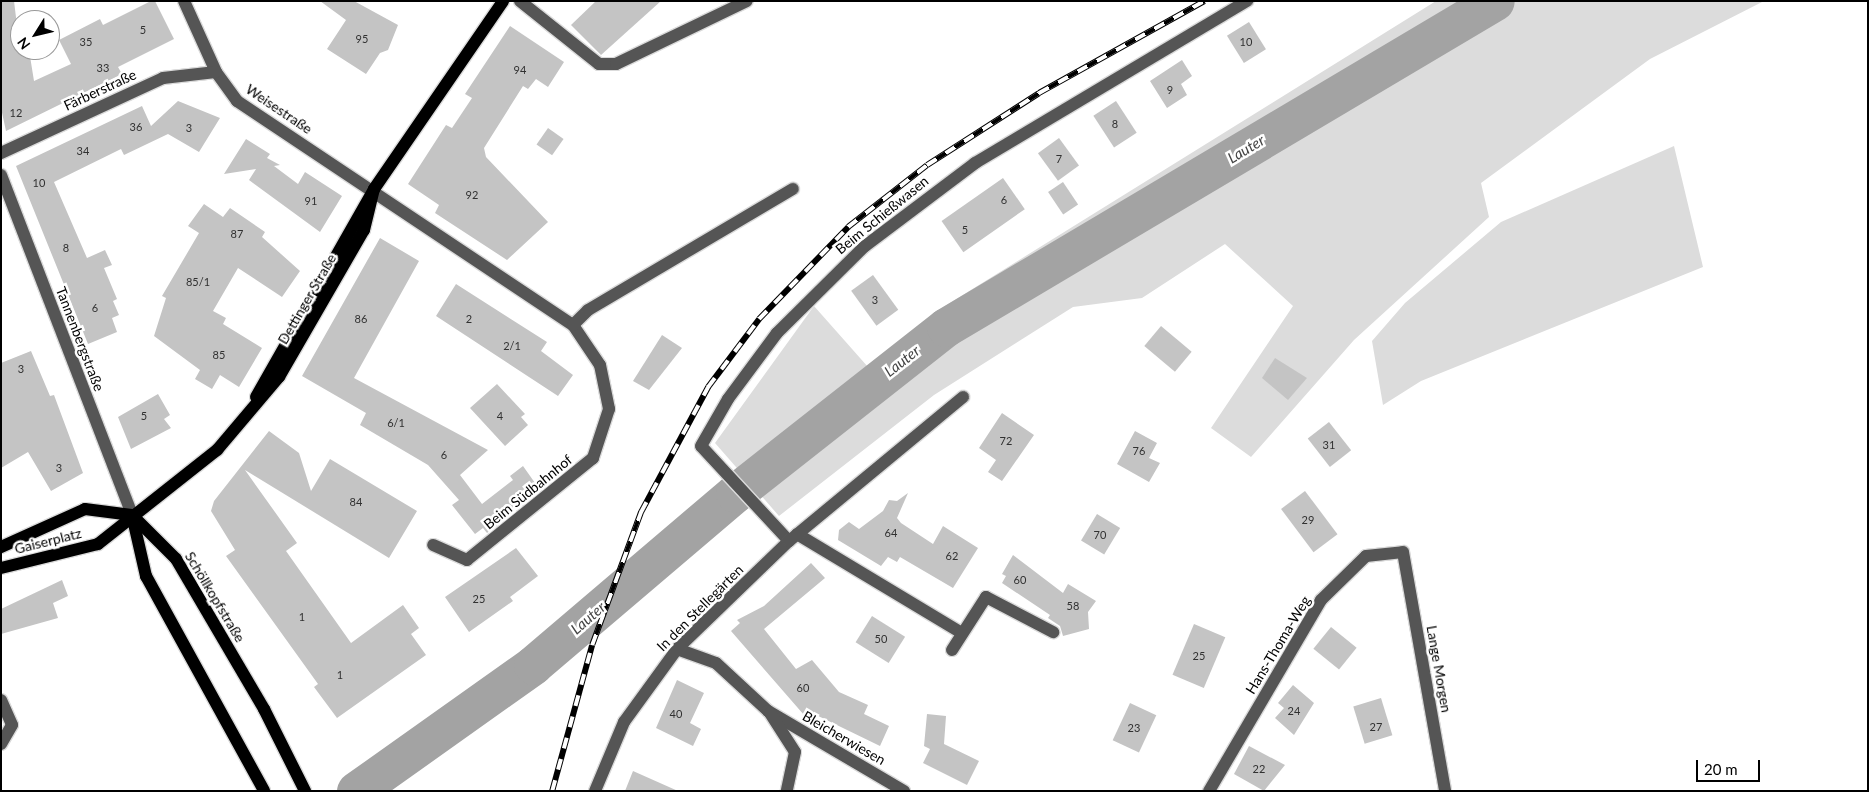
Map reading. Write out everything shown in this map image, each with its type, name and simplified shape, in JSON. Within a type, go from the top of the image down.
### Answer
[{"type":"main road","name":"Dettinger Straße","points":[[132,515],[217,450],[279,377],[364,230],[374,189],[504,1]]},
{"type":"main road","name":"Gaiserplatz","points":[[1,547],[85,509],[132,515]]},
{"type":"main road","name":"Gaiserplatz","points":[[1,568],[98,544],[132,515]]},
{"type":"main road","points":[[132,515],[146,576],[264,791]]},
{"type":"main road","name":"Schöllkopfstraße","points":[[132,515],[176,559],[264,709],[305,791]]},
{"type":"street","name":"Weisestraße","points":[[184,1],[216,72],[237,101],[374,189]]},
{"type":"street","points":[[520,1],[599,64],[616,64],[747,1]]},
{"type":"street","name":"Beim Schießwasen","points":[[793,537],[766,516],[718,461],[701,446],[728,399],[802,305],[865,246],[1013,136],[1247,1]]},
{"type":"street","name":"Färberstraße","points":[[1,153],[163,78],[216,72]]},
{"type":"street","name":"Tannenbergstraße","points":[[1,175],[132,515]]},
{"type":"street","name":"Beim Südbahnhof","points":[[374,189],[573,325],[600,365],[609,409],[594,458],[467,560],[433,545]]},
{"type":"street","points":[[573,325],[588,310],[793,189]]},
{"type":"street","name":"In den Stellegärten","points":[[595,791],[624,722],[677,649],[793,537],[963,397]]},
{"type":"street","points":[[793,537],[960,632]]},
{"type":"street","name":"Hans-Thoma-Weg","points":[[1209,791],[1321,600],[1366,556],[1402,552]]},
{"type":"street","name":"Lange Morgen","points":[[1402,552],[1445,791]]},
{"type":"street","points":[[952,650],[960,632],[986,597],[1053,632]]},
{"type":"street","name":"Bleicherwiesen","points":[[677,649],[716,663],[768,711],[904,791]]},
{"type":"street","points":[[1,700],[12,725],[1,744]]},
{"type":"street","name":"Bleicherwiesen","points":[[768,711],[795,752],[787,791]]},
{"type":"shaded area","points":[[1436,1],[1764,1],[1650,59],[1481,183],[1489,217],[1354,340],[1251,457],[1211,428],[1293,306],[1225,244],[1142,298],[1073,307],[934,395],[779,516],[715,443],[814,306],[868,367],[937,311]]},
{"type":"shaded area","points":[[1674,146],[1703,267],[1421,381],[1383,405],[1372,341],[1405,303],[1501,222]]},
{"type":"building","points":[[1,1],[14,1],[15,10],[10,10],[10,60],[31,60],[34,81],[71,64],[60,39],[100,19],[103,25],[151,1],[155,1],[174,39],[118,67],[122,74],[6,131],[1,108]]},
{"type":"building","points":[[320,1],[354,1],[398,25],[388,50],[380,53],[366,74],[327,49],[346,20]]},
{"type":"building","points":[[596,1],[661,1],[601,55],[571,25]]},
{"type":"building","points":[[1249,22],[1266,49],[1244,63],[1227,36]]},
{"type":"building","points":[[510,26],[564,62],[548,87],[536,79],[528,89],[523,86],[484,148],[486,157],[548,222],[507,260],[435,213],[439,205],[408,184],[446,125],[452,128],[472,98],[465,94]]},
{"type":"building","points":[[1182,60],[1192,76],[1181,84],[1187,95],[1167,108],[1150,81]]},
{"type":"building","points":[[178,101],[220,118],[199,152],[168,134],[124,155],[121,149],[54,182],[87,258],[105,250],[112,265],[104,268],[117,299],[113,301],[119,315],[112,318],[117,332],[88,344],[16,166],[142,106],[151,126]]},
{"type":"building","points":[[1116,101],[1137,133],[1114,148],[1093,116]]},
{"type":"building","points":[[548,128],[564,139],[552,155],[537,144]]},
{"type":"building","points":[[1059,138],[1079,166],[1058,181],[1038,153]]},
{"type":"building","points":[[246,139],[270,154],[267,158],[280,165],[274,166],[298,184],[305,172],[342,196],[320,232],[249,180],[256,169],[224,174]]},
{"type":"building","points":[[1003,178],[1025,209],[963,252],[942,221]]},
{"type":"building","points":[[1063,182],[1078,204],[1063,214],[1048,192]]},
{"type":"building","points":[[204,204],[223,217],[230,208],[265,232],[262,237],[300,271],[282,297],[238,268],[213,311],[226,318],[223,324],[262,348],[239,387],[220,375],[212,389],[195,379],[200,370],[154,336],[166,298],[162,296],[199,233],[188,226]]},
{"type":"building","points":[[380,238],[419,261],[354,378],[488,450],[460,475],[482,504],[513,480],[510,476],[523,466],[540,490],[494,520],[498,525],[487,533],[483,528],[475,534],[452,505],[459,500],[428,465],[360,425],[366,413],[302,376]]},
{"type":"building","points":[[873,275],[898,310],[876,326],[851,291]]},
{"type":"building","points":[[456,284],[547,342],[541,351],[573,375],[558,396],[436,316]]},
{"type":"building","points":[[1161,326],[1192,352],[1175,372],[1144,346]]},
{"type":"building","points":[[662,335],[682,348],[649,390],[633,381]]},
{"type":"building","points":[[31,351],[50,396],[54,395],[83,473],[51,491],[28,452],[1,468],[1,363]]},
{"type":"building","points":[[1275,358],[1307,378],[1288,400],[1262,378]]},
{"type":"building","points":[[497,384],[525,414],[521,417],[528,425],[505,446],[470,408]]},
{"type":"building","points":[[158,394],[170,415],[164,419],[171,428],[131,449],[118,417]]},
{"type":"building","points":[[1002,413],[1034,435],[1002,481],[988,472],[996,460],[979,448]]},
{"type":"building","points":[[1329,422],[1351,450],[1330,467],[1308,439]]},
{"type":"building","points":[[269,431],[299,453],[311,491],[330,459],[417,511],[389,558],[245,470],[297,543],[286,551],[351,643],[403,605],[419,628],[411,634],[426,655],[337,718],[314,687],[318,684],[226,556],[235,550],[211,511],[214,501]]},
{"type":"building","points":[[1135,431],[1157,443],[1149,458],[1160,463],[1149,482],[1117,464]]},
{"type":"building","points":[[1305,491],[1337,534],[1314,552],[1281,509]]},
{"type":"building","points":[[908,493],[897,518],[901,523],[933,544],[943,526],[978,548],[953,588],[900,557],[897,562],[888,557],[881,566],[838,540],[839,530],[849,522],[859,529],[883,511],[889,500],[897,501]]},
{"type":"building","points":[[1097,514],[1120,528],[1104,554],[1081,541]]},
{"type":"building","points":[[516,548],[538,576],[510,597],[513,601],[469,632],[445,597]]},
{"type":"building","points":[[1013,555],[1063,593],[1068,584],[1096,601],[1088,612],[1089,629],[1063,636],[1060,626],[1048,618],[1050,615],[1002,583],[1006,576],[1002,574]]},
{"type":"building","points":[[811,563],[825,578],[764,629],[796,669],[812,660],[839,692],[868,705],[864,714],[889,726],[880,746],[808,711],[804,715],[731,631],[740,623],[737,620],[764,606]]},
{"type":"building","points":[[62,580],[68,596],[53,603],[58,618],[1,634],[1,609]]},
{"type":"building","points":[[872,616],[905,637],[889,663],[856,642]]},
{"type":"building","points":[[1194,624],[1225,637],[1204,688],[1173,675]]},
{"type":"building","points":[[1331,627],[1357,648],[1339,670],[1313,649]]},
{"type":"building","points":[[677,680],[704,693],[690,723],[701,729],[693,746],[656,728]]},
{"type":"building","points":[[1293,685],[1314,703],[1294,735],[1275,718],[1284,708],[1278,703]]},
{"type":"building","points":[[1381,698],[1392,735],[1365,744],[1353,706]]},
{"type":"building","points":[[1130,703],[1156,715],[1139,752],[1113,740]]},
{"type":"building","points":[[927,714],[946,716],[944,744],[979,761],[967,785],[923,763],[930,749],[924,746]]},
{"type":"building","points":[[1249,746],[1285,765],[1264,791],[1234,774]]},
{"type":"building","points":[[633,771],[678,791],[625,791]]},
{"type":"waterway","name":"Lauter","points":[[356,791],[533,665],[735,493],[946,327],[1495,1]]},
{"type":"railway","points":[[552,791],[592,645],[641,512],[708,387],[759,319],[848,227],[927,165],[1039,93],[1204,1]]}]
